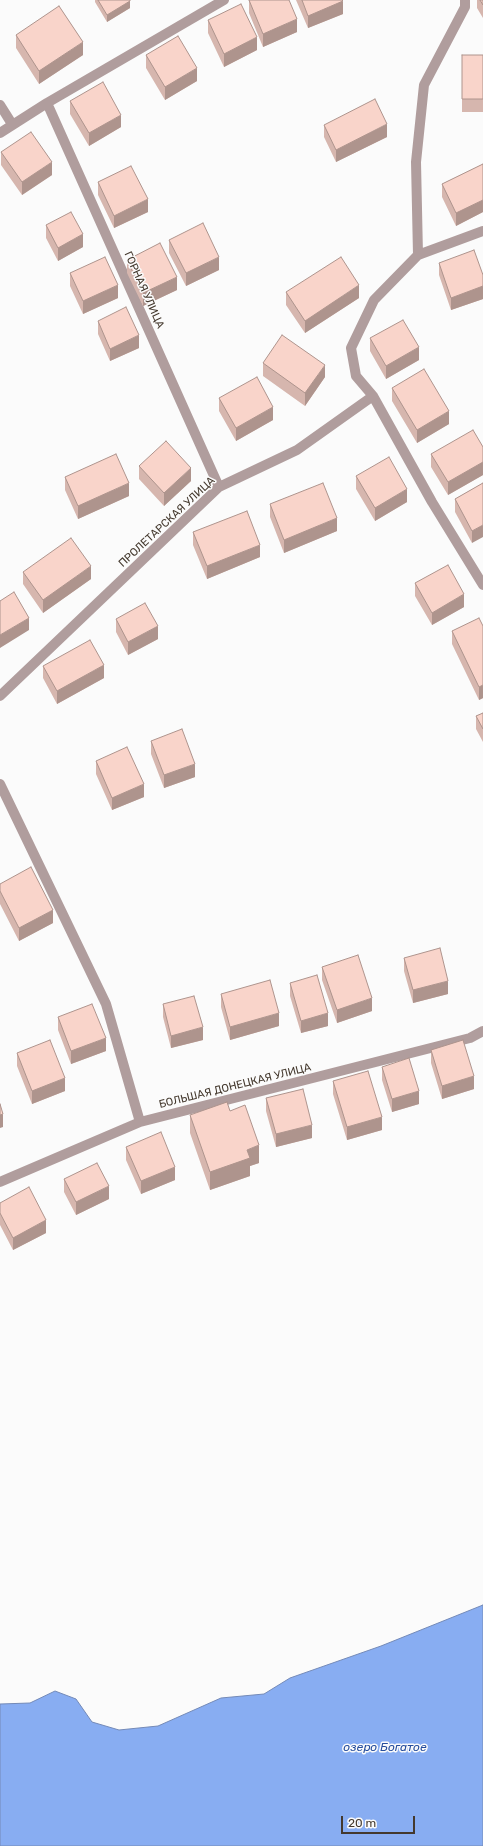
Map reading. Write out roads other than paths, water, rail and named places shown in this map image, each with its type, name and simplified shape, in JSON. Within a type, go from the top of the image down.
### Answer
[{"type":"street","points":[[0,133],[47,103],[224,0]]},
{"type":"street","points":[[418,255],[416,162],[424,85],[464,7],[465,0]]},
{"type":"street","name":"ГОРНАЯ УЛИЦА","points":[[47,103],[219,487]]},
{"type":"street","points":[[0,105],[12,124]]},
{"type":"street","points":[[483,231],[418,255],[374,300],[351,348],[356,376],[372,396],[432,502],[483,585]]},
{"type":"street","name":"ПРОЛЕТАРСКАЯ УЛИЦА","points":[[0,696],[219,487],[296,450],[372,396]]},
{"type":"street","points":[[0,784],[106,1004],[140,1122]]},
{"type":"street","name":"БОЛЬШАЯ ДОНЕЦКАЯ УЛИЦА","points":[[0,1182],[140,1122],[470,1038],[483,1031]]},
{"type":"water","name":"озеро Богатое","points":[[483,1605],[483,1846],[0,1846],[0,1704],[30,1703],[55,1691],[76,1699],[92,1722],[119,1730],[158,1726],[221,1698],[264,1694],[290,1678],[381,1646]]}]
